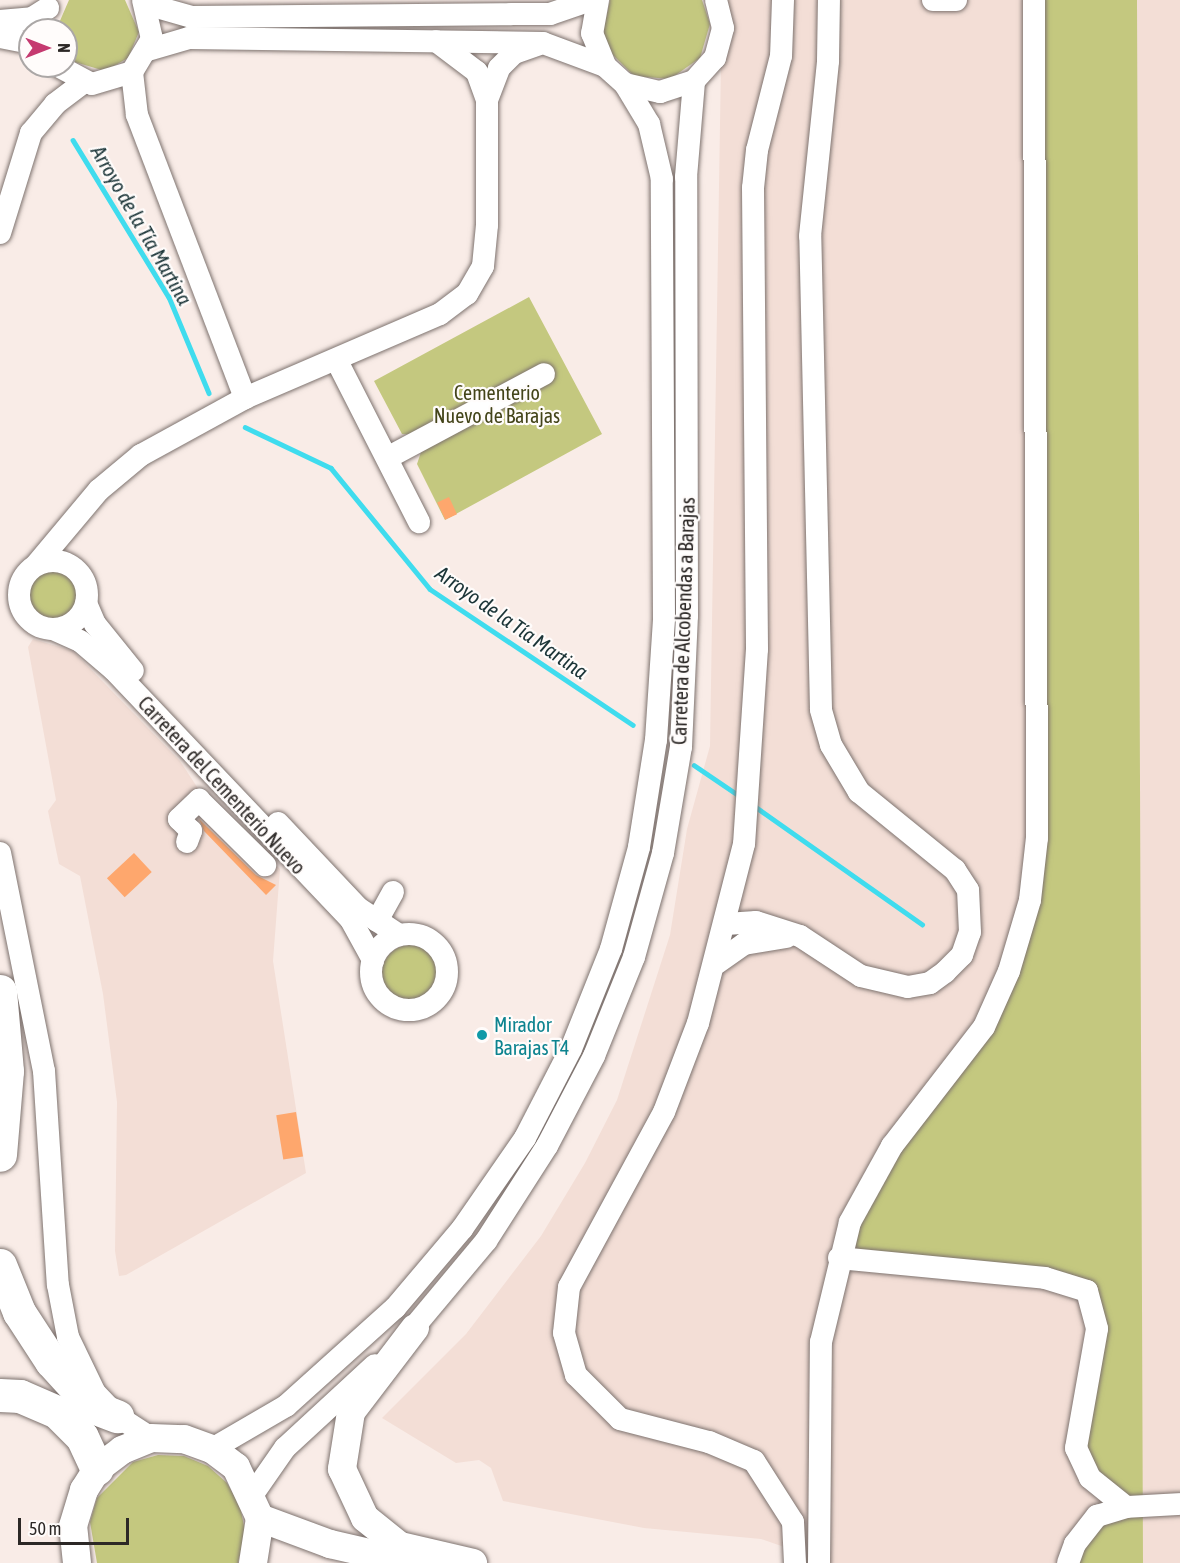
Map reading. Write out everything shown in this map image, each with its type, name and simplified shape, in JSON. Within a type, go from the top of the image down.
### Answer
[{"type":"highway","points":[[0,991],[7,1071],[0,1155]]},
{"type":"highway","points":[[0,1265],[19,1312],[51,1361],[93,1407],[117,1416]]},
{"type":"highway","points":[[0,1395],[20,1396],[57,1412],[82,1437],[97,1469]]},
{"type":"main road","points":[[416,1328],[351,1412],[343,1439],[342,1469],[353,1502],[393,1541],[473,1563]]},
{"type":"main road","points":[[70,1558],[77,1506],[97,1469],[122,1449],[151,1438],[184,1439],[212,1449],[236,1467],[257,1506],[253,1563]]},
{"type":"main road","points":[[257,1506],[330,1544],[412,1563]]},
{"type":"street","points":[[144,2],[192,17],[550,14],[591,0]]},
{"type":"street","points":[[598,0],[592,33],[605,66]]},
{"type":"street","points":[[148,50],[189,38],[543,43],[605,66],[625,84],[660,92],[694,81],[707,70],[720,43],[716,0]]},
{"type":"street","points":[[783,0],[781,56],[753,188],[757,649],[752,775],[744,844],[717,963],[664,1112],[569,1287],[564,1334],[576,1375],[620,1419],[709,1442],[754,1461],[793,1522],[795,1563]]},
{"type":"street","points":[[726,924],[800,936],[861,976],[908,987],[930,982],[962,956],[971,914],[968,890],[955,870],[859,792],[831,745],[821,709],[810,236],[828,61],[829,0]]},
{"type":"street","points":[[933,0],[956,0]]},
{"type":"street","points":[[819,1563],[821,1342],[839,1258],[850,1222],[892,1146],[984,1027],[1009,971],[1030,900],[1037,838],[1034,0]]},
{"type":"street","points":[[0,233],[31,133],[55,104],[92,83],[132,72],[148,50],[152,27],[144,2]]},
{"type":"street","points":[[0,21],[32,18],[49,13]]},
{"type":"street","points":[[0,37],[18,41]]},
{"type":"street","points":[[36,565],[57,560],[75,568],[86,584],[86,603],[74,622],[53,629],[31,622],[20,603],[21,581],[99,490],[141,455],[245,398],[337,361],[440,314],[467,294],[483,266],[488,225],[486,100],[477,72],[436,41]]},
{"type":"street","points":[[486,100],[499,68],[514,53],[543,43]]},
{"type":"street","points":[[132,72],[137,115],[245,398]]},
{"type":"street","points":[[78,76],[92,83],[137,115]]},
{"type":"street","name":"Carretera de Alcobendas a Barajas","points":[[257,1506],[285,1448],[416,1328],[486,1241],[546,1146],[594,1056],[634,957],[663,853],[681,747],[687,616],[686,177],[694,81]]},
{"type":"street","name":"Carretera de Alcobendas a Barajas","points":[[212,1449],[286,1406],[395,1308],[462,1229],[525,1138],[571,1049],[611,949],[639,847],[655,750],[664,618],[662,179],[649,124],[625,84]]},
{"type":"street","points":[[337,361],[419,522]]},
{"type":"street","points":[[387,458],[544,374]]},
{"type":"street","points":[[75,519],[75,568]]},
{"type":"street","name":"Carretera del Cementerio Nuevo","points":[[86,603],[114,650],[358,908],[399,935]]},
{"type":"street","name":"Carretera del Cementerio Nuevo","points":[[53,629],[80,641],[114,670],[351,920],[373,960]]},
{"type":"street","points":[[187,842],[191,831],[179,819],[199,800],[265,865]]},
{"type":"street","points":[[0,853],[44,1071],[58,1285],[68,1337],[95,1393],[117,1416],[151,1438]]},
{"type":"street","points":[[735,882],[758,931]]},
{"type":"street","points":[[377,921],[393,892]]},
{"type":"street","points":[[717,963],[758,931]]},
{"type":"street","points":[[399,935],[424,937],[442,954],[447,978],[435,1000],[412,1011],[388,1005],[373,985],[373,960],[399,935]]},
{"type":"street","points":[[839,1258],[1045,1278],[1087,1291],[1097,1329],[1076,1448],[1090,1478],[1126,1507]]},
{"type":"street","points":[[1068,1563],[1074,1544],[1097,1516],[1126,1507],[1180,1504]]},
{"type":"shaded area","points":[[722,0],[1180,0],[1180,1563],[787,1563],[787,1548],[761,1539],[644,1528],[503,1501],[491,1468],[479,1460],[456,1463],[382,1418],[466,1334],[541,1236],[585,1163],[617,1100],[670,935],[687,829],[710,746]]},
{"type":"shaded area","points":[[33,639],[73,651],[180,761],[201,793],[280,869],[273,961],[306,1173],[126,1275],[119,1276],[115,1251],[117,1102],[103,994],[80,876],[59,864],[48,811],[56,800],[28,647]]},
{"type":"green space","points":[[69,0],[125,0],[139,32],[128,58],[105,71],[78,63],[78,18],[61,18]]},
{"type":"green space","points":[[610,0],[702,0],[710,24],[700,58],[670,79],[634,76],[608,50],[603,32]]},
{"type":"green space","points":[[1034,0],[1137,0],[1143,1563],[1068,1563],[1075,1544],[1126,1507],[1076,1448],[1097,1329],[1087,1291],[839,1258],[850,1222],[984,1027],[1030,900]]},
{"type":"green space","name":"Cementerio Nuevo de Barajas","points":[[529,297],[602,434],[445,520],[417,464],[422,449],[416,435],[402,434],[374,381]]},
{"type":"green space","points":[[50,568],[60,568],[74,575],[81,594],[74,613],[60,620],[50,620],[40,616],[33,609],[29,599],[29,589],[33,579],[40,572]]},
{"type":"green space","points":[[410,945],[421,947],[430,953],[436,962],[438,973],[436,984],[430,993],[421,999],[410,1001],[399,999],[390,993],[384,984],[382,973],[384,962],[390,953],[399,947]]},
{"type":"green space","points":[[158,1455],[184,1456],[208,1466],[227,1483],[240,1506],[245,1531],[238,1563],[97,1563],[90,1522],[97,1498],[133,1462]]},
{"type":"building","points":[[449,497],[457,514],[445,520],[437,502]]},
{"type":"building","points":[[199,819],[256,875],[276,885],[266,895],[204,831]]},
{"type":"building","points":[[134,853],[152,872],[125,897],[107,878]]},
{"type":"building","points":[[296,1112],[303,1156],[283,1160],[276,1115]]},
{"type":"waterway","name":"Arroyo de la Tía Martina","points":[[73,140],[169,297],[209,393]]},
{"type":"waterway","name":"Arroyo de la Tía Martina","points":[[245,427],[331,468],[430,589],[633,725]]},
{"type":"waterway","name":"Arroyo de la Tía Martina","points":[[694,765],[741,797]]},
{"type":"waterway","name":"Arroyo de la Tía Martina","points":[[753,805],[922,924]]},
{"type":"place","name":"Mirador Barajas T4","points":[[482,1035]]}]
